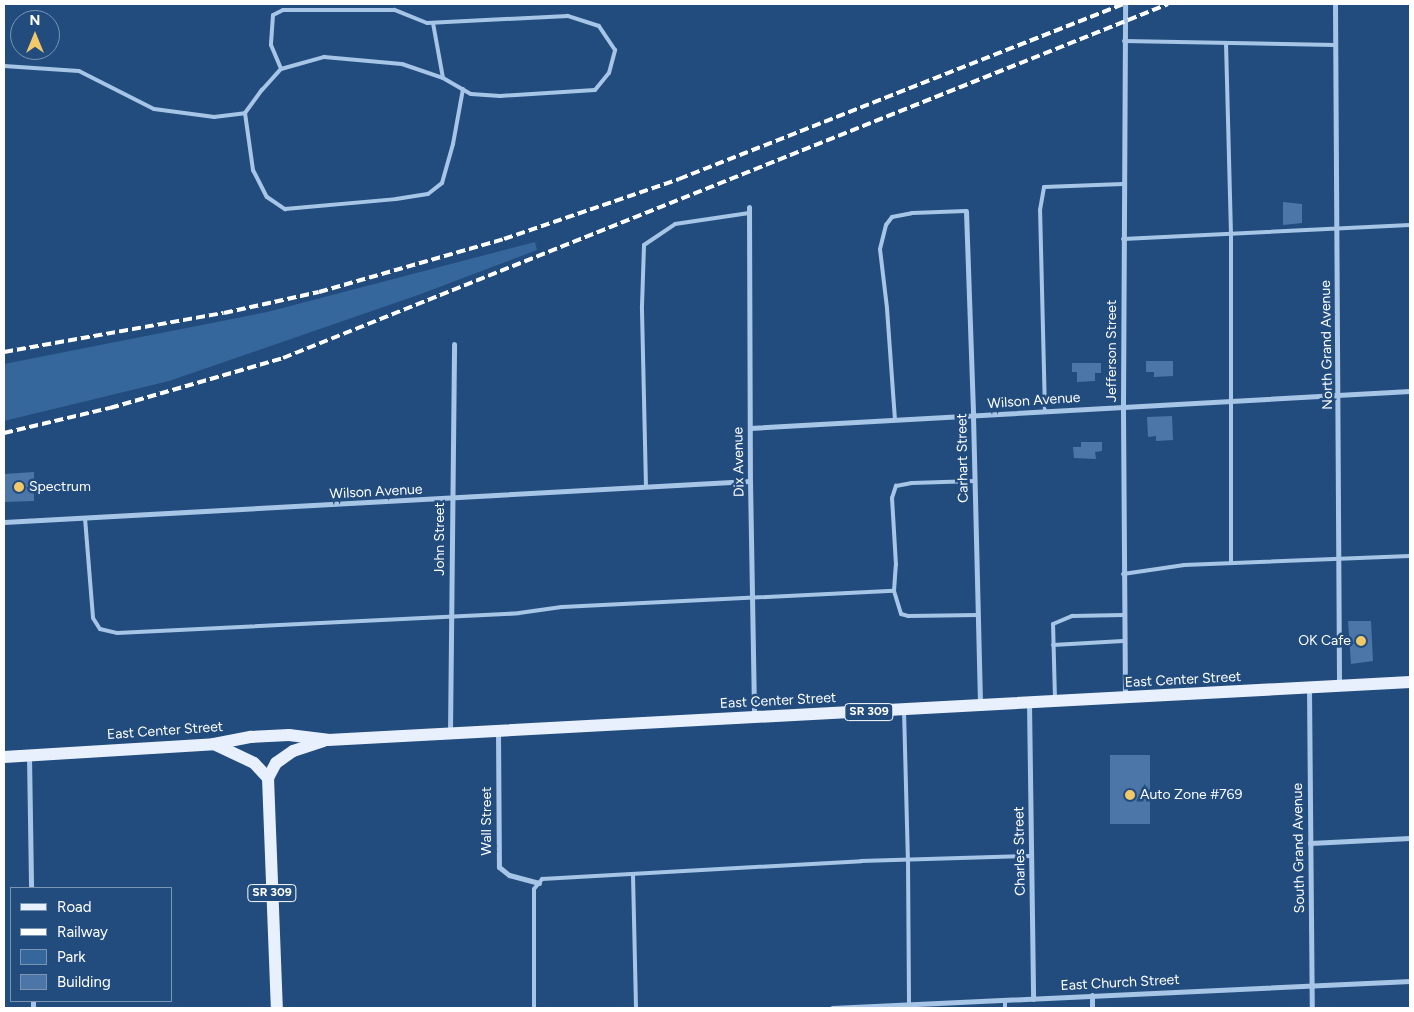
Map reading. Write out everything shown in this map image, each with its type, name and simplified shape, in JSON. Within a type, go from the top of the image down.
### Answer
[{"type":"main road","name":"East Center Street","points":[[4,757],[214,744],[251,737],[289,734],[328,740],[1410,682]]},
{"type":"main road","name":"East Center Street","points":[[268,778],[276,763],[294,751],[328,740]]},
{"type":"main road","name":"SR 309","points":[[214,744],[254,763],[268,778],[277,1008]]},
{"type":"street","name":"Jefferson Street","points":[[1125,4],[1123,184],[1123,641],[1125,698]]},
{"type":"street","name":"North Grand Avenue","points":[[1335,4],[1339,396],[1339,686]]},
{"type":"street","name":"Dix Avenue","points":[[748,207],[754,717]]},
{"type":"street","name":"Carhart Street","points":[[966,211],[974,416],[980,705]]},
{"type":"street","name":"John Street","points":[[450,733],[454,344]]},
{"type":"street","name":"Wilson Avenue","points":[[750,428],[1410,391]]},
{"type":"street","name":"Wilson Avenue","points":[[4,522],[451,499],[750,481]]},
{"type":"street","name":"South Grand Avenue","points":[[1309,687],[1312,1008]]},
{"type":"street","name":"Charles Street","points":[[1029,703],[1033,999]]},
{"type":"street","name":"Wall Street","points":[[498,731],[499,867],[509,875],[538,883]]},
{"type":"street","points":[[29,755],[31,887]]},
{"type":"street","points":[[1310,843],[1410,838]]},
{"type":"street","name":"East Church Street","points":[[832,1008],[1313,984],[1410,981]]},
{"type":"street","points":[[1092,995],[1092,1008]]},
{"type":"lane","points":[[281,68],[271,45],[273,15],[283,10],[394,10],[427,23],[568,16],[599,26],[614,50],[609,73],[595,90],[500,96],[471,94],[463,89],[443,78],[402,64],[324,57],[281,68],[246,113],[253,170],[267,197],[285,209],[396,199],[428,194],[442,183],[463,89]]},
{"type":"lane","points":[[433,23],[443,78]]},
{"type":"lane","points":[[1124,42],[1335,45]]},
{"type":"lane","points":[[1226,43],[1231,235],[1230,563]]},
{"type":"lane","points":[[4,66],[79,71],[154,110],[214,117],[246,113]]},
{"type":"lane","points":[[1045,412],[1040,210],[1044,187],[1123,184]]},
{"type":"lane","points":[[895,420],[887,308],[880,249],[886,225],[892,218],[912,213],[966,211]]},
{"type":"lane","points":[[646,487],[642,306],[644,245],[675,224],[749,213]]},
{"type":"lane","points":[[1123,239],[1410,225]]},
{"type":"lane","points":[[975,482],[912,482],[896,486],[892,498],[896,565],[894,591],[900,614],[908,616],[978,615]]},
{"type":"lane","points":[[85,518],[93,618],[100,629],[117,633],[519,613],[562,607],[894,591]]},
{"type":"lane","points":[[1123,574],[1184,565],[1410,556]]},
{"type":"lane","points":[[1055,702],[1053,624],[1061,619],[1072,616],[1123,615]]},
{"type":"lane","points":[[1053,644],[1123,641]]},
{"type":"lane","points":[[904,710],[909,1005]]},
{"type":"lane","points":[[534,1008],[534,889],[542,879],[908,859],[1031,856]]},
{"type":"lane","points":[[633,875],[636,1008]]},
{"type":"lane","points":[[1005,1000],[1006,1008]]},
{"type":"lane","points":[[961,1002],[961,1008]]},
{"type":"green space","points":[[535,242],[537,250],[421,294],[169,381],[4,421],[4,364],[267,312]]},
{"type":"building","points":[[1283,202],[1302,204],[1302,223],[1283,225]]},
{"type":"building","points":[[1146,361],[1173,361],[1173,376],[1154,377],[1154,372],[1146,372]]},
{"type":"building","points":[[1072,363],[1101,363],[1101,373],[1095,373],[1095,381],[1077,382],[1077,372],[1072,372]]},
{"type":"building","points":[[1172,416],[1173,440],[1156,441],[1156,436],[1148,437],[1147,417]]},
{"type":"building","points":[[1081,442],[1102,442],[1102,451],[1095,452],[1096,459],[1074,458],[1073,447],[1081,447]]},
{"type":"building","name":"Spectrum","points":[[34,472],[34,501],[4,502],[4,474]]},
{"type":"building","name":"OK Cafe","points":[[1348,621],[1371,621],[1373,661],[1351,664]]},
{"type":"building","name":"Auto Zone #769","points":[[1110,755],[1150,755],[1150,824],[1110,824]]},
{"type":"railway","points":[[4,352],[224,313],[319,292],[504,239],[679,179],[1124,4]]},
{"type":"railway","points":[[4,433],[110,408],[283,358],[1168,4]]},
{"type":"place","name":"Spectrum","points":[[19,487]]},
{"type":"place","name":"OK Cafe","points":[[1361,641]]},
{"type":"place","name":"Auto Zone #769","points":[[1130,795]]}]
